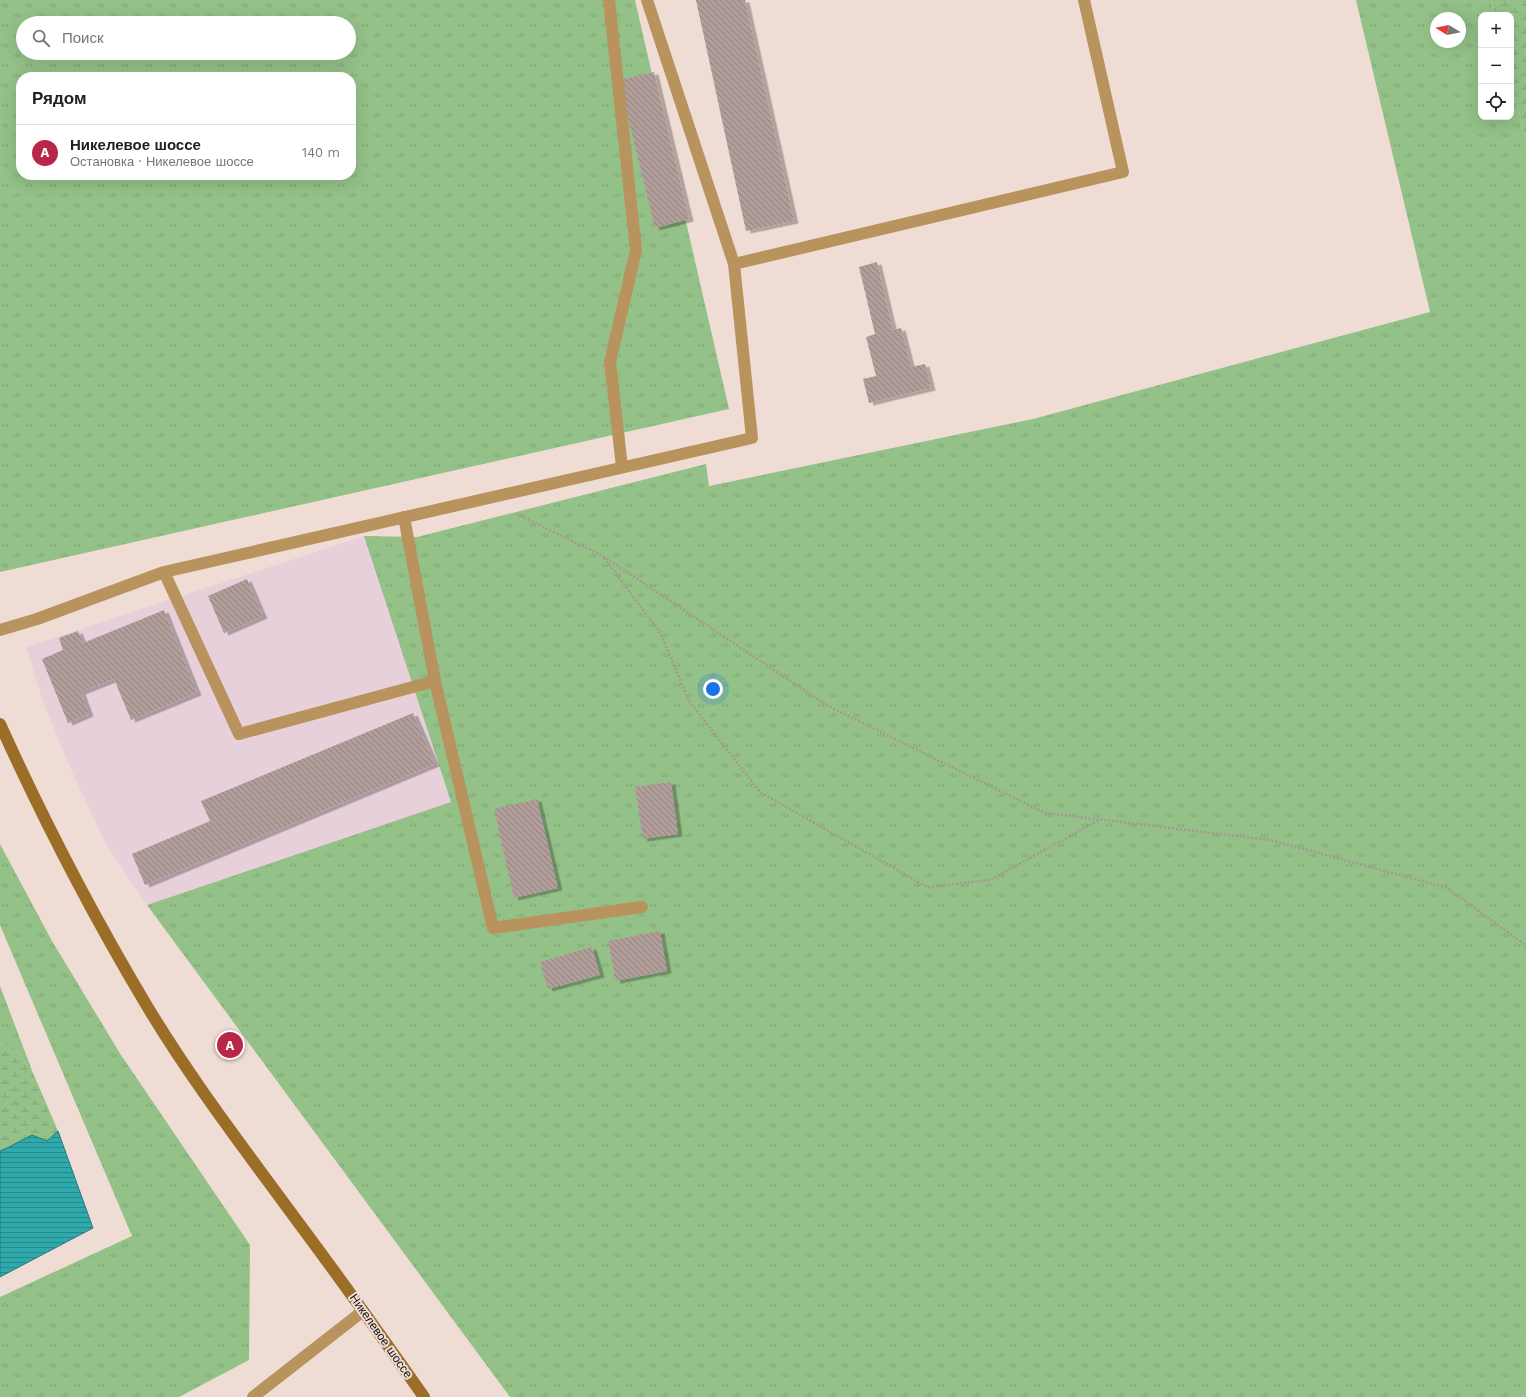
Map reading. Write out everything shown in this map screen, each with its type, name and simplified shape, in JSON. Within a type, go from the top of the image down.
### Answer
[{"type":"main road","name":"Никелевое шоссе","points":[[0,724],[80,886],[145,1002],[186,1066],[250,1157],[424,1397]]},
{"type":"lane","points":[[609,0],[636,250],[610,362],[622,467]]},
{"type":"lane","points":[[0,630],[37,619],[164,572],[752,438],[734,264],[648,0]]},
{"type":"lane","points":[[734,264],[1123,172],[1084,0]]},
{"type":"lane","points":[[404,517],[435,681],[493,928],[642,907]]},
{"type":"lane","points":[[164,572],[239,734],[435,681]]},
{"type":"lane","points":[[253,1397],[363,1311]]},
{"type":"path","points":[[486,498],[603,556],[828,706],[1045,813],[1271,840],[1447,888],[1524,944],[1526,948]]},
{"type":"path","points":[[603,556],[660,632],[689,701],[760,792],[927,887],[990,880],[1100,820]]},
{"type":"shaded area","points":[[364,536],[451,802],[147,905],[107,846],[73,774],[45,707],[26,647]]},
{"type":"green space","points":[[0,0],[635,0],[729,409],[0,572]]},
{"type":"green space","points":[[1356,0],[1491,0],[1493,12],[1478,12],[1478,120],[1514,120],[1514,92],[1526,139],[1526,1397],[510,1397],[147,905],[451,802],[364,536],[417,537],[706,464],[709,486],[1033,419],[1430,312]]},
{"type":"green space","points":[[1491,0],[1526,0],[1526,139],[1514,92],[1514,12],[1493,12]]},
{"type":"green space","points":[[0,844],[52,941],[121,1055],[250,1245],[249,1360],[179,1397],[0,1397],[0,1297],[132,1236],[0,925]]},
{"type":"green space","points":[[0,986],[33,1073],[15,1048],[0,1043]]},
{"type":"green space","points":[[0,1043],[15,1048],[33,1073],[58,1131],[47,1141],[0,1151]]},
{"type":"water","points":[[58,1131],[93,1228],[0,1277],[0,1151],[32,1135],[47,1141]]},
{"type":"building","points":[[696,0],[745,0],[794,221],[746,231]]},
{"type":"building","points":[[654,72],[689,219],[655,228],[619,80]]},
{"type":"building","points":[[877,262],[893,330],[901,328],[911,367],[925,364],[931,388],[869,403],[863,379],[876,376],[866,337],[875,334],[859,267]]},
{"type":"building","points":[[247,579],[263,616],[224,633],[208,596]]},
{"type":"building","points":[[164,610],[197,693],[131,720],[114,679],[81,692],[89,714],[68,723],[42,659],[63,650],[59,638],[78,631],[83,643]]},
{"type":"building","points":[[413,713],[435,764],[145,885],[132,854],[210,821],[201,801]]},
{"type":"building","points":[[671,782],[678,834],[643,839],[635,787]]},
{"type":"building","points":[[537,799],[558,888],[514,898],[494,809]]},
{"type":"building","points":[[660,931],[667,971],[616,981],[608,941]]},
{"type":"building","points":[[592,947],[600,975],[548,989],[540,962]]},
{"type":"place","name":"Никелевое шоссе","points":[[230,1045]]}]
